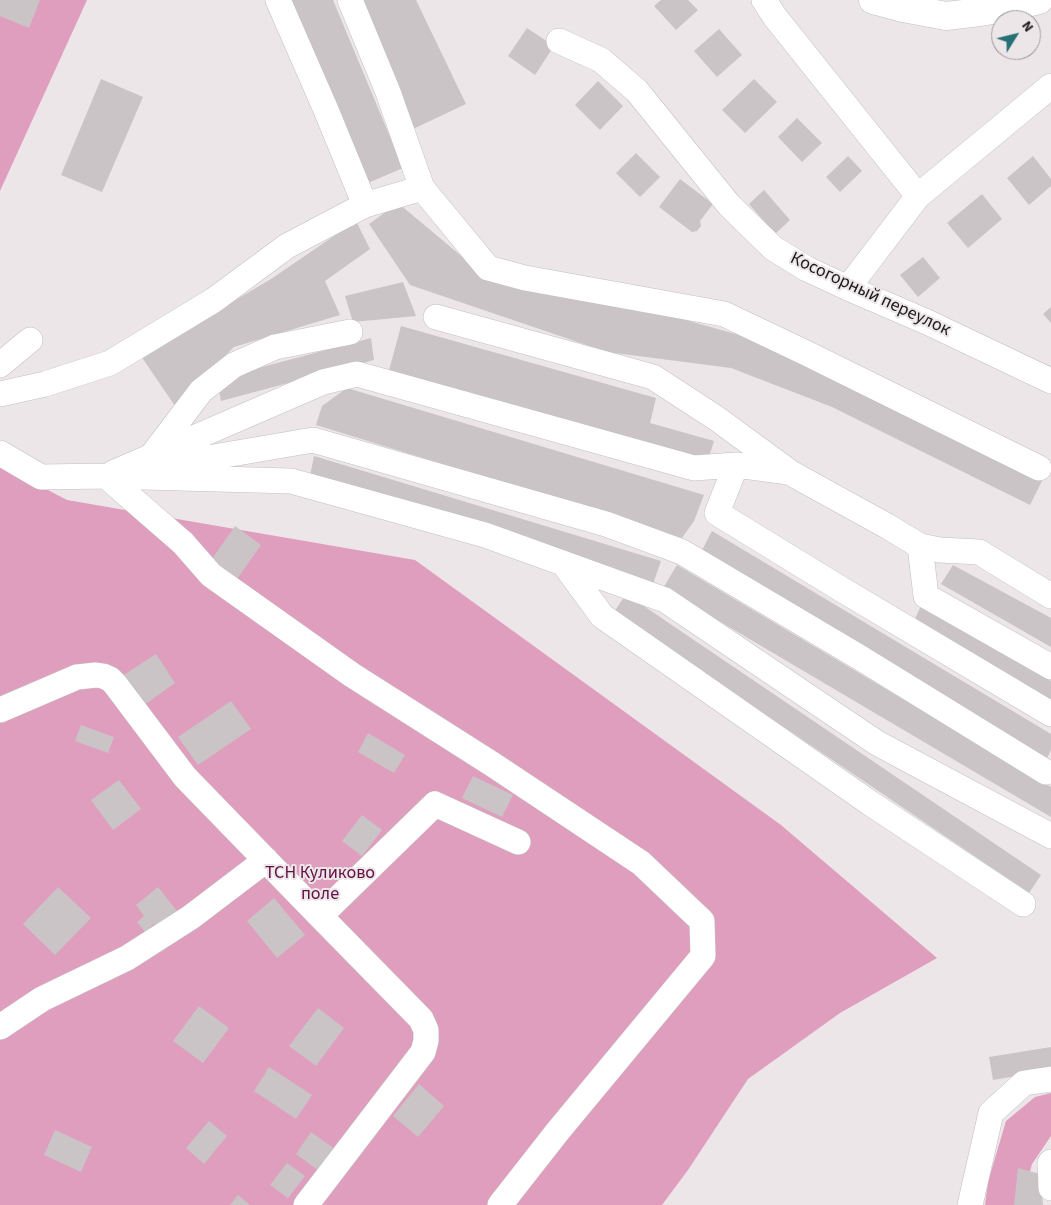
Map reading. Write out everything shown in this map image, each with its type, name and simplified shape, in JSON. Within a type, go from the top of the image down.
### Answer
[{"type":"main road","points":[[873,0],[946,16],[1027,3]]},
{"type":"street","points":[[278,0],[365,205]]},
{"type":"street","points":[[350,0],[388,92],[422,188],[488,268],[525,278],[724,314],[1039,468]]},
{"type":"street","points":[[764,0],[775,17],[918,196]]},
{"type":"street","name":"Косогорный переулок","points":[[559,41],[601,60],[637,90],[729,205],[773,248],[807,270],[927,322],[1051,381]]},
{"type":"street","points":[[848,288],[918,196],[1051,86]]},
{"type":"street","points":[[0,394],[45,384],[110,363],[214,300],[286,246],[365,205],[422,188]]},
{"type":"street","points":[[436,317],[653,377],[716,418],[789,472],[920,546],[940,550],[979,552],[1051,596]]},
{"type":"street","points":[[151,456],[201,391],[234,365],[275,347],[350,332]]},
{"type":"street","points":[[0,365],[30,340]]},
{"type":"street","points":[[106,476],[323,382],[357,374],[694,468],[736,465],[789,472]]},
{"type":"street","points":[[106,476],[314,440],[606,524],[682,552],[859,657],[1046,772]]},
{"type":"street","points":[[0,453],[41,477],[106,476],[291,481],[485,535],[665,600],[877,743],[1051,836]]},
{"type":"street","points":[[736,465],[717,512],[841,589],[1051,714]]},
{"type":"street","points":[[106,476],[183,543],[212,575],[352,675],[492,764],[641,863],[702,920],[703,956],[558,1131],[500,1205]]},
{"type":"street","points":[[920,546],[926,596],[1051,667]]},
{"type":"street","points":[[564,564],[602,616],[870,803],[1023,904]]},
{"type":"street","points":[[0,710],[77,677],[96,674],[110,679],[185,777],[421,1019],[426,1030],[423,1052],[306,1205]]},
{"type":"street","points":[[320,916],[435,804],[518,842]]},
{"type":"street","points":[[0,1027],[42,999],[127,958],[191,918],[266,860]]},
{"type":"street","points":[[970,1205],[991,1113],[1024,1083],[1051,1079]]},
{"type":"street","points":[[1051,1162],[1051,1188]]},
{"type":"green space","points":[[0,0],[87,0],[0,191]]},
{"type":"green space","name":"ТСН Куликово поле","points":[[0,465],[67,500],[415,560],[781,825],[937,958],[840,1013],[748,1079],[688,1170],[662,1205],[0,1205]]},
{"type":"green space","points":[[1051,1093],[1051,1136],[1032,1164],[1021,1205],[985,1205],[988,1182],[1006,1121],[1035,1097]]},
{"type":"building","points":[[0,0],[40,0],[29,28],[0,16]]},
{"type":"building","points":[[284,0],[333,0],[403,168],[361,186]]},
{"type":"building","points":[[363,0],[416,0],[466,104],[413,129]]},
{"type":"building","points":[[661,0],[688,0],[698,10],[676,30],[654,6]]},
{"type":"building","points":[[527,28],[554,46],[535,75],[508,56]]},
{"type":"building","points":[[719,29],[742,55],[717,77],[694,51]]},
{"type":"building","points":[[101,79],[143,97],[102,192],[61,175]]},
{"type":"building","points":[[754,79],[777,102],[745,133],[722,110]]},
{"type":"building","points":[[598,81],[623,106],[600,130],[575,105]]},
{"type":"building","points":[[797,118],[822,143],[802,162],[778,137]]},
{"type":"building","points":[[636,153],[660,177],[640,197],[616,173]]},
{"type":"building","points":[[848,156],[862,171],[840,192],[826,177]]},
{"type":"building","points":[[1033,156],[1051,179],[1051,186],[1029,205],[1007,178]]},
{"type":"building","points":[[680,179],[713,204],[700,221],[701,226],[697,231],[692,232],[659,207]]},
{"type":"building","points":[[764,190],[790,220],[775,234],[749,204]]},
{"type":"building","points":[[982,194],[1002,219],[968,248],[947,223]]},
{"type":"building","points":[[398,203],[490,280],[664,314],[750,338],[1042,481],[1030,505],[832,407],[731,368],[607,352],[410,285],[369,224]]},
{"type":"building","points":[[356,221],[370,249],[325,281],[340,315],[234,347],[175,406],[141,356],[271,279]]},
{"type":"building","points":[[923,257],[940,278],[918,297],[900,275]]},
{"type":"building","points":[[403,282],[416,316],[353,322],[345,296]]},
{"type":"building","points":[[1051,307],[1051,323],[1043,314]]},
{"type":"building","points":[[401,326],[656,398],[650,423],[714,441],[707,464],[388,374]]},
{"type":"building","points":[[371,338],[374,360],[221,401],[217,379]]},
{"type":"building","points":[[347,388],[704,495],[694,521],[682,538],[316,425],[322,406]]},
{"type":"building","points":[[314,456],[661,561],[653,584],[310,476]]},
{"type":"building","points":[[235,526],[261,545],[235,582],[209,563]]},
{"type":"building","points":[[712,531],[1051,734],[1051,750],[1046,760],[700,554]]},
{"type":"building","points":[[677,565],[1051,787],[1051,817],[663,588]]},
{"type":"building","points":[[953,565],[1051,618],[1051,647],[941,584]]},
{"type":"building","points":[[626,594],[1041,875],[1029,893],[614,612]]},
{"type":"building","points":[[921,606],[1051,681],[1051,702],[913,623]]},
{"type":"building","points":[[156,654],[175,683],[143,706],[122,676]]},
{"type":"building","points":[[231,701],[251,729],[198,765],[178,737]]},
{"type":"building","points":[[81,725],[114,737],[108,753],[75,741]]},
{"type":"building","points":[[368,733],[405,755],[394,773],[358,752]]},
{"type":"building","points":[[473,776],[513,795],[502,817],[462,798]]},
{"type":"building","points":[[119,780],[141,809],[113,830],[91,800]]},
{"type":"building","points":[[362,815],[382,830],[362,856],[342,841]]},
{"type":"building","points":[[58,887],[91,918],[55,955],[23,924]]},
{"type":"building","points":[[158,887],[177,911],[157,928],[154,924],[145,932],[137,922],[144,916],[136,905]]},
{"type":"building","points":[[274,898],[305,935],[277,958],[247,921]]},
{"type":"building","points":[[199,1006],[229,1028],[203,1063],[173,1041]]},
{"type":"building","points":[[318,1008],[344,1028],[316,1066],[289,1046]]},
{"type":"building","points":[[1051,1047],[1051,1070],[993,1080],[989,1057]]},
{"type":"building","points":[[269,1067],[312,1095],[296,1119],[254,1091]]},
{"type":"building","points":[[419,1084],[444,1106],[418,1137],[393,1116]]},
{"type":"building","points":[[209,1121],[227,1136],[204,1164],[186,1148]]},
{"type":"building","points":[[55,1130],[92,1147],[81,1172],[44,1155]]},
{"type":"building","points":[[311,1132],[335,1149],[319,1171],[296,1154]]},
{"type":"building","points":[[287,1163],[305,1176],[288,1198],[270,1185]]},
{"type":"building","points":[[1018,1168],[1040,1174],[1043,1205],[1014,1205]]},
{"type":"building","points":[[238,1195],[250,1205],[230,1205]]}]
